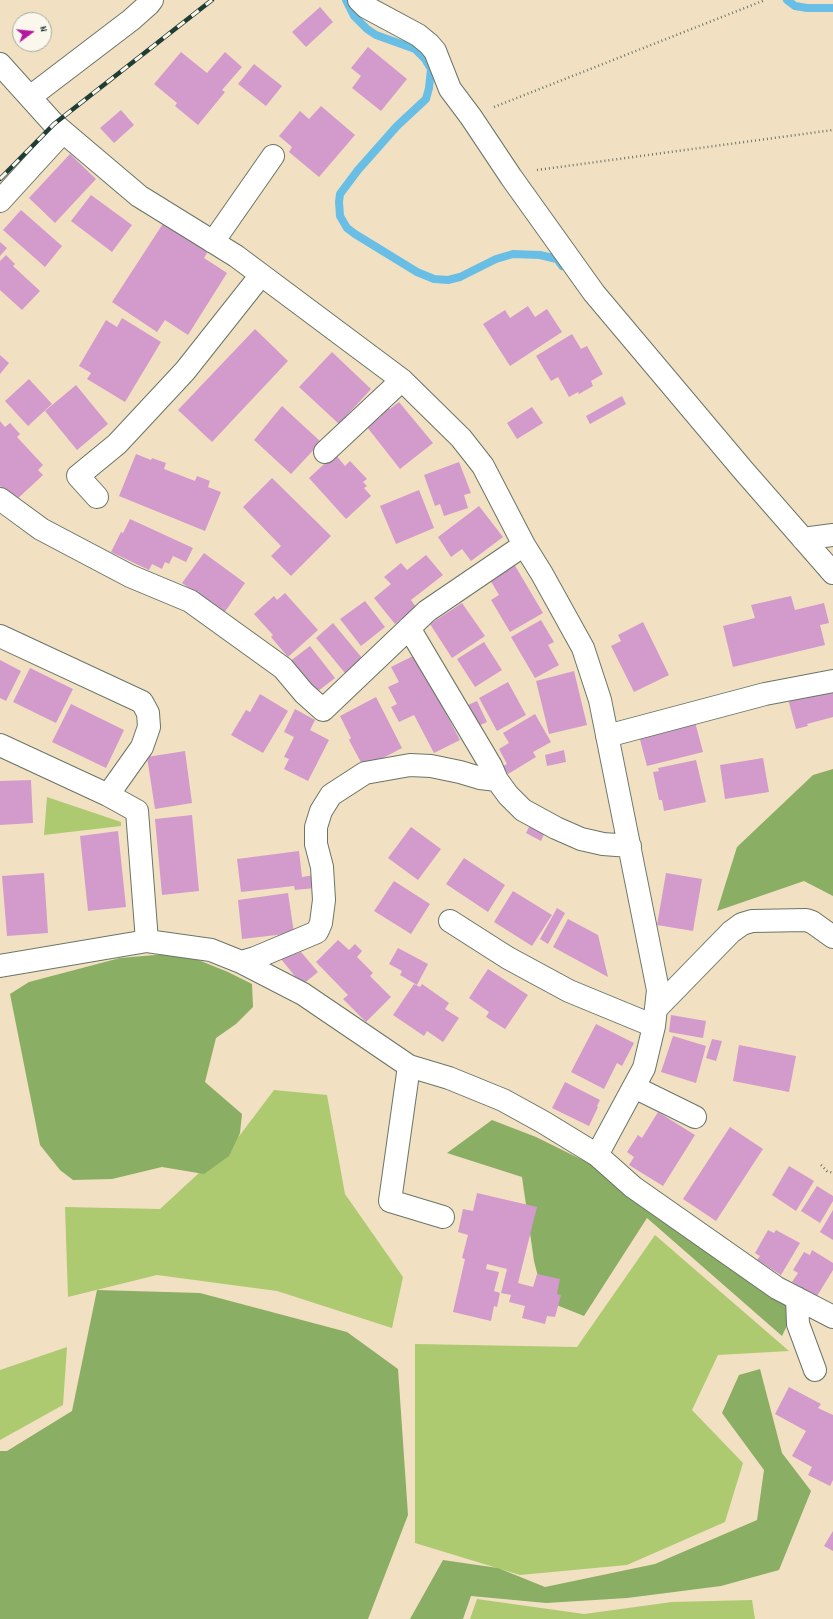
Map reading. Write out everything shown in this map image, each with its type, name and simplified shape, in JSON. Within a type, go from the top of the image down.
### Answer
[{"type":"street","points":[[30,97],[130,20],[150,4],[152,0]]},
{"type":"street","points":[[359,0],[366,7],[418,35],[435,51],[450,89],[471,116],[509,174],[594,293],[803,539],[833,572]]},
{"type":"street","points":[[0,64],[63,132],[139,196],[236,256],[402,380],[461,438],[483,466],[524,544],[583,648],[600,700],[658,990],[655,1018],[644,1068],[597,1155]]},
{"type":"street","points":[[0,201],[63,132]]},
{"type":"street","points":[[213,242],[274,156]]},
{"type":"street","points":[[97,497],[78,476],[117,444],[180,376],[261,275]]},
{"type":"street","points":[[325,452],[402,380]]},
{"type":"street","points":[[0,499],[41,529],[130,576],[190,601],[283,668],[304,693],[323,710],[427,611],[524,544]]},
{"type":"street","points":[[803,539],[833,535]]},
{"type":"street","points":[[409,628],[491,766],[497,780],[508,795],[523,810],[556,828],[581,839],[603,844],[630,846]]},
{"type":"street","points":[[0,636],[142,702],[148,713],[149,727],[142,747],[108,795]]},
{"type":"street","points":[[607,736],[765,694],[833,681]]},
{"type":"street","points":[[0,745],[108,795],[137,811],[147,941]]},
{"type":"street","points":[[241,962],[255,958],[317,932],[324,900],[322,867],[316,844],[316,827],[321,811],[330,795],[365,773],[410,765],[430,766],[480,778],[497,780]]},
{"type":"street","points":[[450,920],[508,958],[569,991],[655,1018]]},
{"type":"street","points":[[655,1018],[731,932],[742,924],[752,921],[806,920],[812,922],[833,937]]},
{"type":"street","points":[[0,966],[147,941],[211,950],[241,962],[303,994],[409,1066],[449,1078],[503,1100],[597,1155],[633,1187],[777,1288],[833,1317]]},
{"type":"street","points":[[409,1066],[390,1201],[444,1217]]},
{"type":"street","points":[[634,1087],[695,1117]]},
{"type":"street","points":[[797,1298],[798,1324],[815,1370]]},
{"type":"path","points":[[471,116],[765,0]]},
{"type":"path","points":[[509,174],[833,130]]},
{"type":"path","points":[[821,1165],[827,1171],[833,1173]]},
{"type":"green space","points":[[833,769],[833,896],[804,881],[717,911],[737,847],[813,775]]},
{"type":"green space","points":[[47,797],[121,822],[121,826],[44,835]]},
{"type":"green space","points":[[155,955],[186,955],[228,972],[252,984],[253,1007],[236,1024],[216,1038],[205,1082],[242,1114],[240,1133],[229,1156],[204,1174],[162,1167],[112,1179],[73,1180],[60,1170],[40,1145],[10,994],[29,982],[120,958]]},
{"type":"green space","points":[[274,1090],[327,1095],[345,1194],[403,1277],[392,1328],[277,1291],[157,1275],[68,1297],[65,1207],[160,1209],[240,1135]]},
{"type":"green space","points":[[492,1120],[536,1137],[627,1182],[722,1235],[795,1309],[782,1336],[647,1218],[584,1316],[544,1300],[534,1261],[522,1177],[447,1153]]},
{"type":"green space","points":[[655,1235],[789,1351],[718,1355],[692,1410],[743,1463],[725,1522],[627,1565],[520,1575],[415,1543],[415,1344],[577,1347]]},
{"type":"green space","points":[[97,1290],[200,1293],[347,1332],[398,1369],[408,1515],[368,1619],[0,1619],[0,1451],[7,1451],[72,1411]]},
{"type":"green space","points":[[67,1347],[63,1405],[0,1440],[0,1370]]},
{"type":"green space","points":[[760,1369],[782,1453],[811,1491],[779,1570],[721,1586],[627,1598],[546,1603],[471,1596],[463,1619],[410,1619],[443,1560],[498,1568],[545,1587],[655,1564],[757,1520],[764,1470],[722,1413],[739,1375]]},
{"type":"green space","points":[[477,1599],[584,1614],[672,1602],[752,1600],[755,1619],[470,1619]]},
{"type":"building","points":[[320,7],[333,22],[306,47],[292,32]]},
{"type":"building","points":[[368,47],[407,79],[381,111],[352,88],[361,76],[351,68]]},
{"type":"building","points":[[181,52],[207,73],[225,52],[242,67],[222,90],[225,92],[198,125],[175,106],[177,103],[154,84]]},
{"type":"building","points":[[254,64],[282,86],[266,106],[238,84]]},
{"type":"building","points":[[321,106],[355,135],[319,177],[289,152],[292,147],[279,136],[300,111],[309,119]]},
{"type":"building","points":[[121,110],[134,125],[114,143],[100,128]]},
{"type":"building","points":[[70,154],[96,179],[55,223],[29,198]]},
{"type":"building","points":[[91,195],[132,225],[112,252],[71,221]]},
{"type":"building","points":[[21,210],[62,246],[45,267],[3,230]]},
{"type":"building","points":[[166,219],[210,248],[204,258],[227,273],[188,335],[165,320],[157,332],[112,302]]},
{"type":"building","points":[[0,242],[7,248],[0,256]]},
{"type":"building","points":[[6,255],[15,264],[13,266],[40,291],[22,310],[0,290],[0,261]]},
{"type":"building","points":[[528,306],[535,317],[547,309],[562,332],[510,366],[483,324],[505,310],[510,318]]},
{"type":"building","points":[[122,318],[161,342],[125,402],[87,379],[91,373],[79,366],[106,320],[117,327]]},
{"type":"building","points":[[255,329],[288,361],[212,442],[178,410]]},
{"type":"building","points":[[572,334],[581,349],[587,346],[603,374],[591,381],[593,386],[579,394],[578,392],[569,397],[558,377],[551,381],[536,356]]},
{"type":"building","points":[[332,352],[371,389],[339,424],[299,387]]},
{"type":"building","points":[[0,355],[9,363],[0,374]]},
{"type":"building","points":[[29,379],[52,404],[28,426],[5,401]]},
{"type":"building","points":[[76,385],[108,424],[77,450],[45,411]]},
{"type":"building","points":[[622,396],[626,404],[590,424],[586,416]]},
{"type":"building","points":[[399,402],[433,443],[400,469],[367,427],[381,416],[376,410],[386,403],[390,409]]},
{"type":"building","points":[[282,406],[321,442],[291,474],[254,440]]},
{"type":"building","points":[[532,407],[543,423],[517,439],[507,423]]},
{"type":"building","points":[[0,421],[5,427],[10,423],[20,434],[17,437],[43,465],[38,470],[43,475],[14,502],[0,486]]},
{"type":"building","points":[[136,454],[151,460],[152,458],[166,463],[164,469],[195,481],[197,476],[210,481],[208,487],[221,492],[205,531],[119,496]]},
{"type":"building","points":[[335,454],[345,466],[350,461],[367,479],[363,482],[367,486],[364,488],[371,496],[346,519],[309,478]]},
{"type":"building","points":[[459,462],[471,493],[464,495],[468,508],[444,516],[440,504],[435,506],[424,475]]},
{"type":"building","points":[[272,478],[331,536],[291,576],[271,556],[281,546],[243,507]]},
{"type":"building","points":[[419,490],[434,528],[396,544],[380,506]]},
{"type":"building","points":[[479,506],[503,537],[471,561],[462,549],[451,557],[438,537]]},
{"type":"building","points":[[130,519],[193,548],[186,562],[173,556],[169,564],[165,562],[162,569],[152,564],[149,570],[111,552],[121,532],[123,533]]},
{"type":"building","points":[[204,553],[245,583],[224,613],[182,583]]},
{"type":"building","points":[[426,555],[443,575],[411,600],[416,607],[395,624],[374,598],[391,584],[384,577],[401,563],[407,570]]},
{"type":"building","points":[[514,564],[543,613],[510,632],[491,600],[499,595],[489,578]]},
{"type":"building","points":[[285,593],[318,630],[288,657],[271,637],[273,635],[254,614],[274,596],[277,600]]},
{"type":"building","points":[[791,596],[795,610],[824,603],[829,623],[820,625],[825,645],[733,667],[723,626],[755,618],[751,605]]},
{"type":"building","points":[[365,601],[385,627],[361,646],[340,619]]},
{"type":"building","points":[[462,603],[485,636],[452,658],[430,624]]},
{"type":"building","points":[[541,620],[554,642],[548,645],[559,665],[535,678],[511,637]]},
{"type":"building","points":[[643,622],[669,675],[634,692],[611,646],[621,641],[618,635]]},
{"type":"building","points":[[333,623],[362,658],[345,673],[316,638]]},
{"type":"building","points":[[484,642],[502,670],[475,687],[457,659]]},
{"type":"building","points":[[310,646],[335,678],[313,695],[289,662]]},
{"type":"building","points":[[415,655],[460,740],[434,753],[414,715],[399,722],[391,707],[397,704],[388,687],[399,682],[391,667]]},
{"type":"building","points":[[0,660],[21,671],[6,701],[0,698]]},
{"type":"building","points":[[30,668],[73,689],[56,723],[13,702]]},
{"type":"building","points":[[574,671],[587,725],[549,734],[536,681]]},
{"type":"building","points":[[508,682],[526,715],[497,731],[479,698]]},
{"type":"building","points":[[832,688],[833,717],[807,724],[808,726],[796,729],[788,699]]},
{"type":"building","points":[[260,694],[288,711],[263,753],[231,735],[246,710],[250,712]]},
{"type":"building","points":[[376,697],[402,748],[364,768],[349,740],[351,738],[340,716]]},
{"type":"building","points":[[477,701],[487,722],[478,726],[468,705]]},
{"type":"building","points":[[71,704],[124,730],[106,768],[52,742]]},
{"type":"building","points":[[295,709],[315,720],[310,730],[329,740],[308,781],[284,769],[289,759],[284,757],[294,737],[284,732]]},
{"type":"building","points":[[535,714],[551,742],[533,752],[536,757],[508,774],[503,766],[507,764],[499,749],[509,743],[503,733]]},
{"type":"building","points":[[695,722],[703,752],[647,766],[639,736]]},
{"type":"building","points":[[564,750],[566,762],[547,766],[545,755]]},
{"type":"building","points":[[185,751],[192,803],[155,809],[147,757]]},
{"type":"building","points":[[763,758],[769,792],[725,799],[720,765]]},
{"type":"building","points":[[696,760],[706,802],[664,811],[662,800],[659,800],[653,772],[659,771],[658,768]]},
{"type":"building","points":[[31,780],[33,823],[0,825],[0,781]]},
{"type":"building","points":[[192,815],[199,891],[162,895],[155,819]]},
{"type":"building","points":[[531,823],[546,830],[541,841],[526,833]]},
{"type":"building","points":[[411,827],[441,849],[418,880],[388,858]]},
{"type":"building","points":[[118,831],[126,907],[88,911],[80,836]]},
{"type":"building","points":[[299,851],[302,877],[314,875],[315,888],[295,890],[294,886],[241,892],[237,859]]},
{"type":"building","points":[[464,858],[505,885],[488,912],[446,884]]},
{"type":"building","points":[[44,873],[48,933],[7,936],[2,876]]},
{"type":"building","points":[[666,873],[702,879],[693,931],[657,925]]},
{"type":"building","points":[[394,881],[430,904],[411,934],[374,911]]},
{"type":"building","points":[[513,891],[552,915],[532,946],[494,922]]},
{"type":"building","points":[[288,893],[294,933],[242,939],[238,900]]},
{"type":"building","points":[[557,908],[565,913],[548,944],[540,939]]},
{"type":"building","points":[[568,919],[598,935],[608,977],[553,947]]},
{"type":"building","points":[[338,940],[349,950],[355,944],[362,951],[357,957],[373,973],[370,976],[391,997],[366,1022],[343,999],[348,995],[316,962]]},
{"type":"building","points":[[398,948],[428,964],[417,985],[400,975],[402,971],[389,964]]},
{"type":"building","points":[[301,952],[318,972],[302,985],[281,959]]},
{"type":"building","points":[[488,969],[528,995],[505,1029],[486,1017],[489,1012],[469,998]]},
{"type":"building","points":[[414,984],[420,987],[422,984],[449,1003],[445,1009],[459,1018],[443,1042],[427,1031],[424,1036],[393,1015]]},
{"type":"building","points":[[671,1015],[706,1021],[703,1038],[669,1032]]},
{"type":"building","points":[[596,1024],[634,1043],[622,1066],[617,1063],[604,1089],[571,1072]]},
{"type":"building","points":[[673,1036],[706,1046],[696,1083],[661,1072]]},
{"type":"building","points":[[712,1039],[722,1041],[716,1061],[706,1058]]},
{"type":"building","points":[[739,1045],[796,1056],[789,1092],[733,1081]]},
{"type":"building","points":[[565,1082],[600,1100],[589,1126],[552,1108]]},
{"type":"building","points":[[658,1112],[695,1135],[663,1186],[629,1165],[634,1157],[627,1152],[638,1135],[642,1138]]},
{"type":"building","points":[[730,1127],[763,1149],[716,1221],[683,1199]]},
{"type":"building","points":[[789,1166],[814,1181],[796,1211],[772,1195]]},
{"type":"building","points":[[817,1186],[833,1196],[833,1201],[820,1223],[801,1211]]},
{"type":"building","points":[[477,1193],[537,1207],[518,1283],[533,1287],[537,1274],[560,1279],[557,1294],[561,1295],[555,1317],[547,1316],[545,1324],[522,1318],[525,1306],[509,1302],[511,1295],[501,1293],[507,1269],[487,1264],[486,1269],[499,1272],[494,1291],[500,1293],[497,1307],[494,1306],[491,1321],[453,1312],[465,1259],[462,1258],[468,1235],[458,1232],[463,1209],[473,1211]]},
{"type":"building","points":[[833,1210],[833,1240],[820,1232]]},
{"type":"building","points":[[768,1230],[774,1233],[776,1230],[800,1243],[781,1275],[757,1260],[760,1256],[755,1253]]},
{"type":"building","points":[[812,1250],[833,1263],[833,1270],[817,1296],[792,1282],[798,1273],[793,1270],[804,1252],[810,1255]]},
{"type":"building","points":[[789,1387],[821,1404],[818,1408],[833,1415],[833,1480],[830,1486],[808,1475],[812,1467],[792,1456],[806,1431],[775,1414]]},
{"type":"building","points":[[833,1531],[833,1551],[824,1546]]},
{"type":"waterway","points":[[346,0],[354,16],[367,29],[376,35],[415,49],[425,59],[431,69],[426,99],[397,126],[358,170],[340,194],[340,216],[347,228],[417,272],[434,279],[448,280],[460,277],[496,259],[513,254],[540,255],[557,259],[562,266]]},
{"type":"waterway","points":[[787,0],[795,6],[807,8],[833,8]]},
{"type":"railway","points":[[0,179],[54,124],[212,0]]}]
